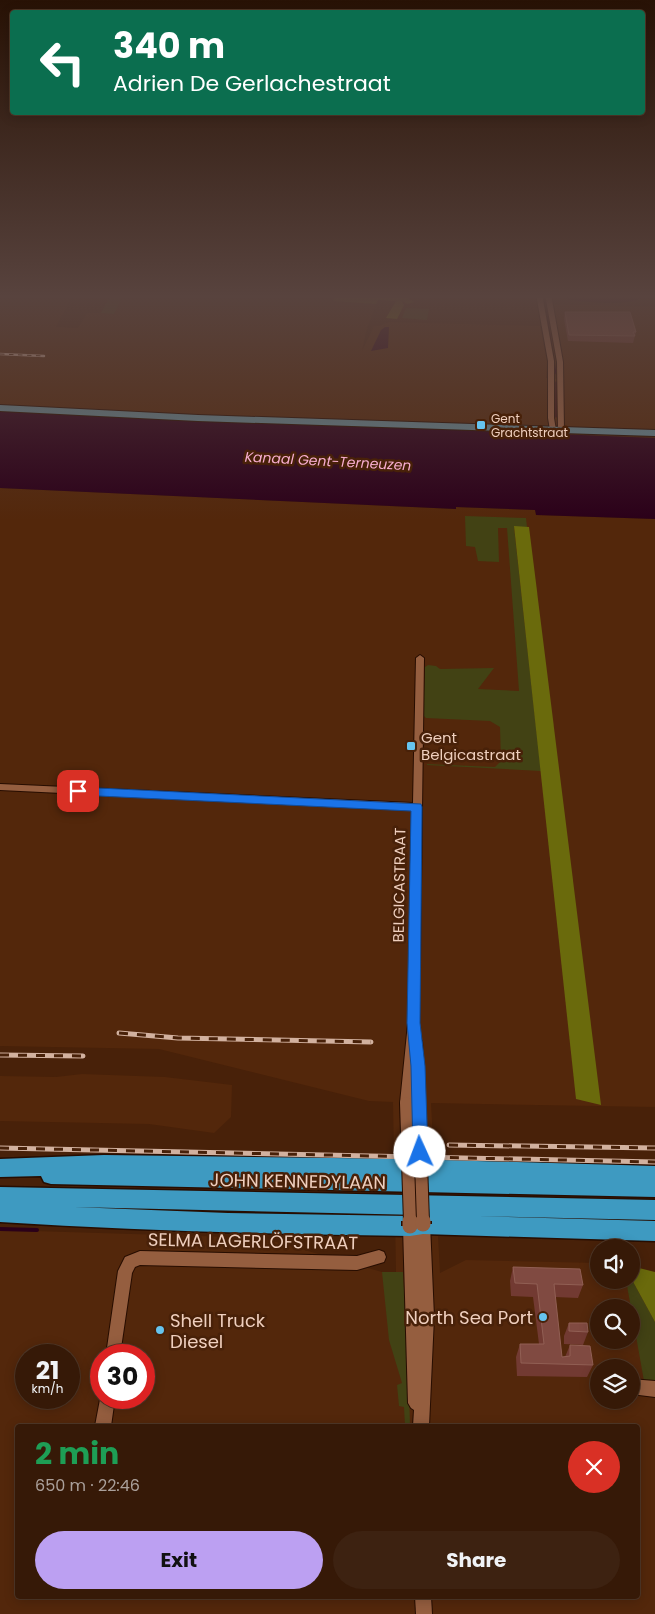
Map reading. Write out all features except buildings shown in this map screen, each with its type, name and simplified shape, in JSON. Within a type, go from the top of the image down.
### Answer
[{"type":"highway","points":[[0,1168],[104,1164],[414,1168],[655,1175]]},
{"type":"highway","name":"JOHN KENNEDYLAAN","points":[[0,1174],[655,1188]]},
{"type":"highway","name":"JOHN KENNEDYLAAN","points":[[0,1196],[655,1210]]},
{"type":"highway","name":"JOHN KENNEDYLAAN","points":[[0,1206],[655,1219]]},
{"type":"highway","points":[[0,1212],[93,1218],[228,1223],[422,1225],[655,1231]]},
{"type":"main road","points":[[0,408],[198,418],[655,434]]},
{"type":"street","points":[[551,369],[551,418],[557,430]]},
{"type":"street","points":[[557,430],[560,369]]},
{"type":"street","name":"BELGICASTRAAT","points":[[418,1273],[422,1225],[414,1168],[412,1103],[418,1066],[414,1023],[420,658]]},
{"type":"street","points":[[0,787],[417,807]]},
{"type":"street","name":"SELMA LAGERLÖFSTRAAT","points":[[115,1344],[125,1271],[130,1262],[140,1258],[357,1263],[380,1257]]},
{"type":"street","points":[[417,1424],[418,1273]]},
{"type":"street","points":[[418,1273],[427,1317],[421,1424]]},
{"type":"street","points":[[640,1387],[655,1389]]},
{"type":"street","points":[[103,1424],[105,1409]]},
{"type":"street","points":[[422,1599],[424,1614]]},
{"type":"shaded area","points":[[0,369],[547,369],[546,378],[561,379],[560,369],[655,369],[655,432],[0,409]]},
{"type":"shaded area","points":[[0,488],[455,509],[456,507],[536,510],[537,515],[655,519],[655,1107],[431,1103],[440,1273],[466,1260],[590,1263],[590,1289],[637,1289],[655,1322],[655,1614],[0,1614],[0,1230],[262,1238],[382,1272],[396,1272],[393,1102],[369,1101],[159,1049],[0,1046]]},
{"type":"shaded area","points":[[465,516],[526,518],[527,527],[514,527],[541,771],[427,765],[495,767],[501,761],[500,727],[490,721],[426,718],[423,715],[425,667],[428,665],[436,666],[440,669],[494,668],[478,689],[519,691],[507,528],[498,528],[499,562],[478,561],[475,547],[466,546]]},
{"type":"shaded area","points":[[514,526],[529,527],[601,1105],[576,1099]]},
{"type":"shaded area","points":[[82,1074],[165,1077],[232,1085],[231,1117],[214,1133],[149,1124],[0,1121],[0,1076],[56,1077]]},
{"type":"shaded area","points":[[640,1268],[655,1272],[655,1322],[637,1289],[640,1289]]},
{"type":"shaded area","points":[[382,1272],[403,1272],[410,1424],[405,1424],[404,1407],[399,1406],[397,1385],[402,1383],[389,1340]]},
{"type":"shaded area","points":[[628,1289],[637,1289],[655,1322],[655,1383],[644,1381],[638,1349],[640,1349],[640,1299],[629,1299]]},
{"type":"water","name":"Kanaal Gent-Terneuzen","points":[[0,411],[555,434],[555,432],[557,434],[655,438],[655,519],[536,515],[535,510],[456,507],[456,509],[0,488]]},
{"type":"waterway","points":[[555,369],[556,374]]},
{"type":"waterway","points":[[556,382],[556,417]]},
{"type":"waterway","points":[[0,1229],[37,1230]]},
{"type":"railway","points":[[119,1033],[178,1038],[371,1042]]},
{"type":"railway","points":[[0,1055],[83,1056]]},
{"type":"railway","points":[[449,1145],[655,1148]]},
{"type":"railway","points":[[0,1148],[655,1162]]},
{"type":"place","name":"Gent Grachtstraat","points":[[481,425]]},
{"type":"place","name":"Gent Belgicastraat","points":[[411,746]]},
{"type":"place","name":"North Sea Port","points":[[543,1317]]},
{"type":"place","name":"Shell Truck Diesel","points":[[160,1330]]},
{"type":"route","points":[[78,791],[417,807],[414,1023],[418,1066],[420,1152]]}]
